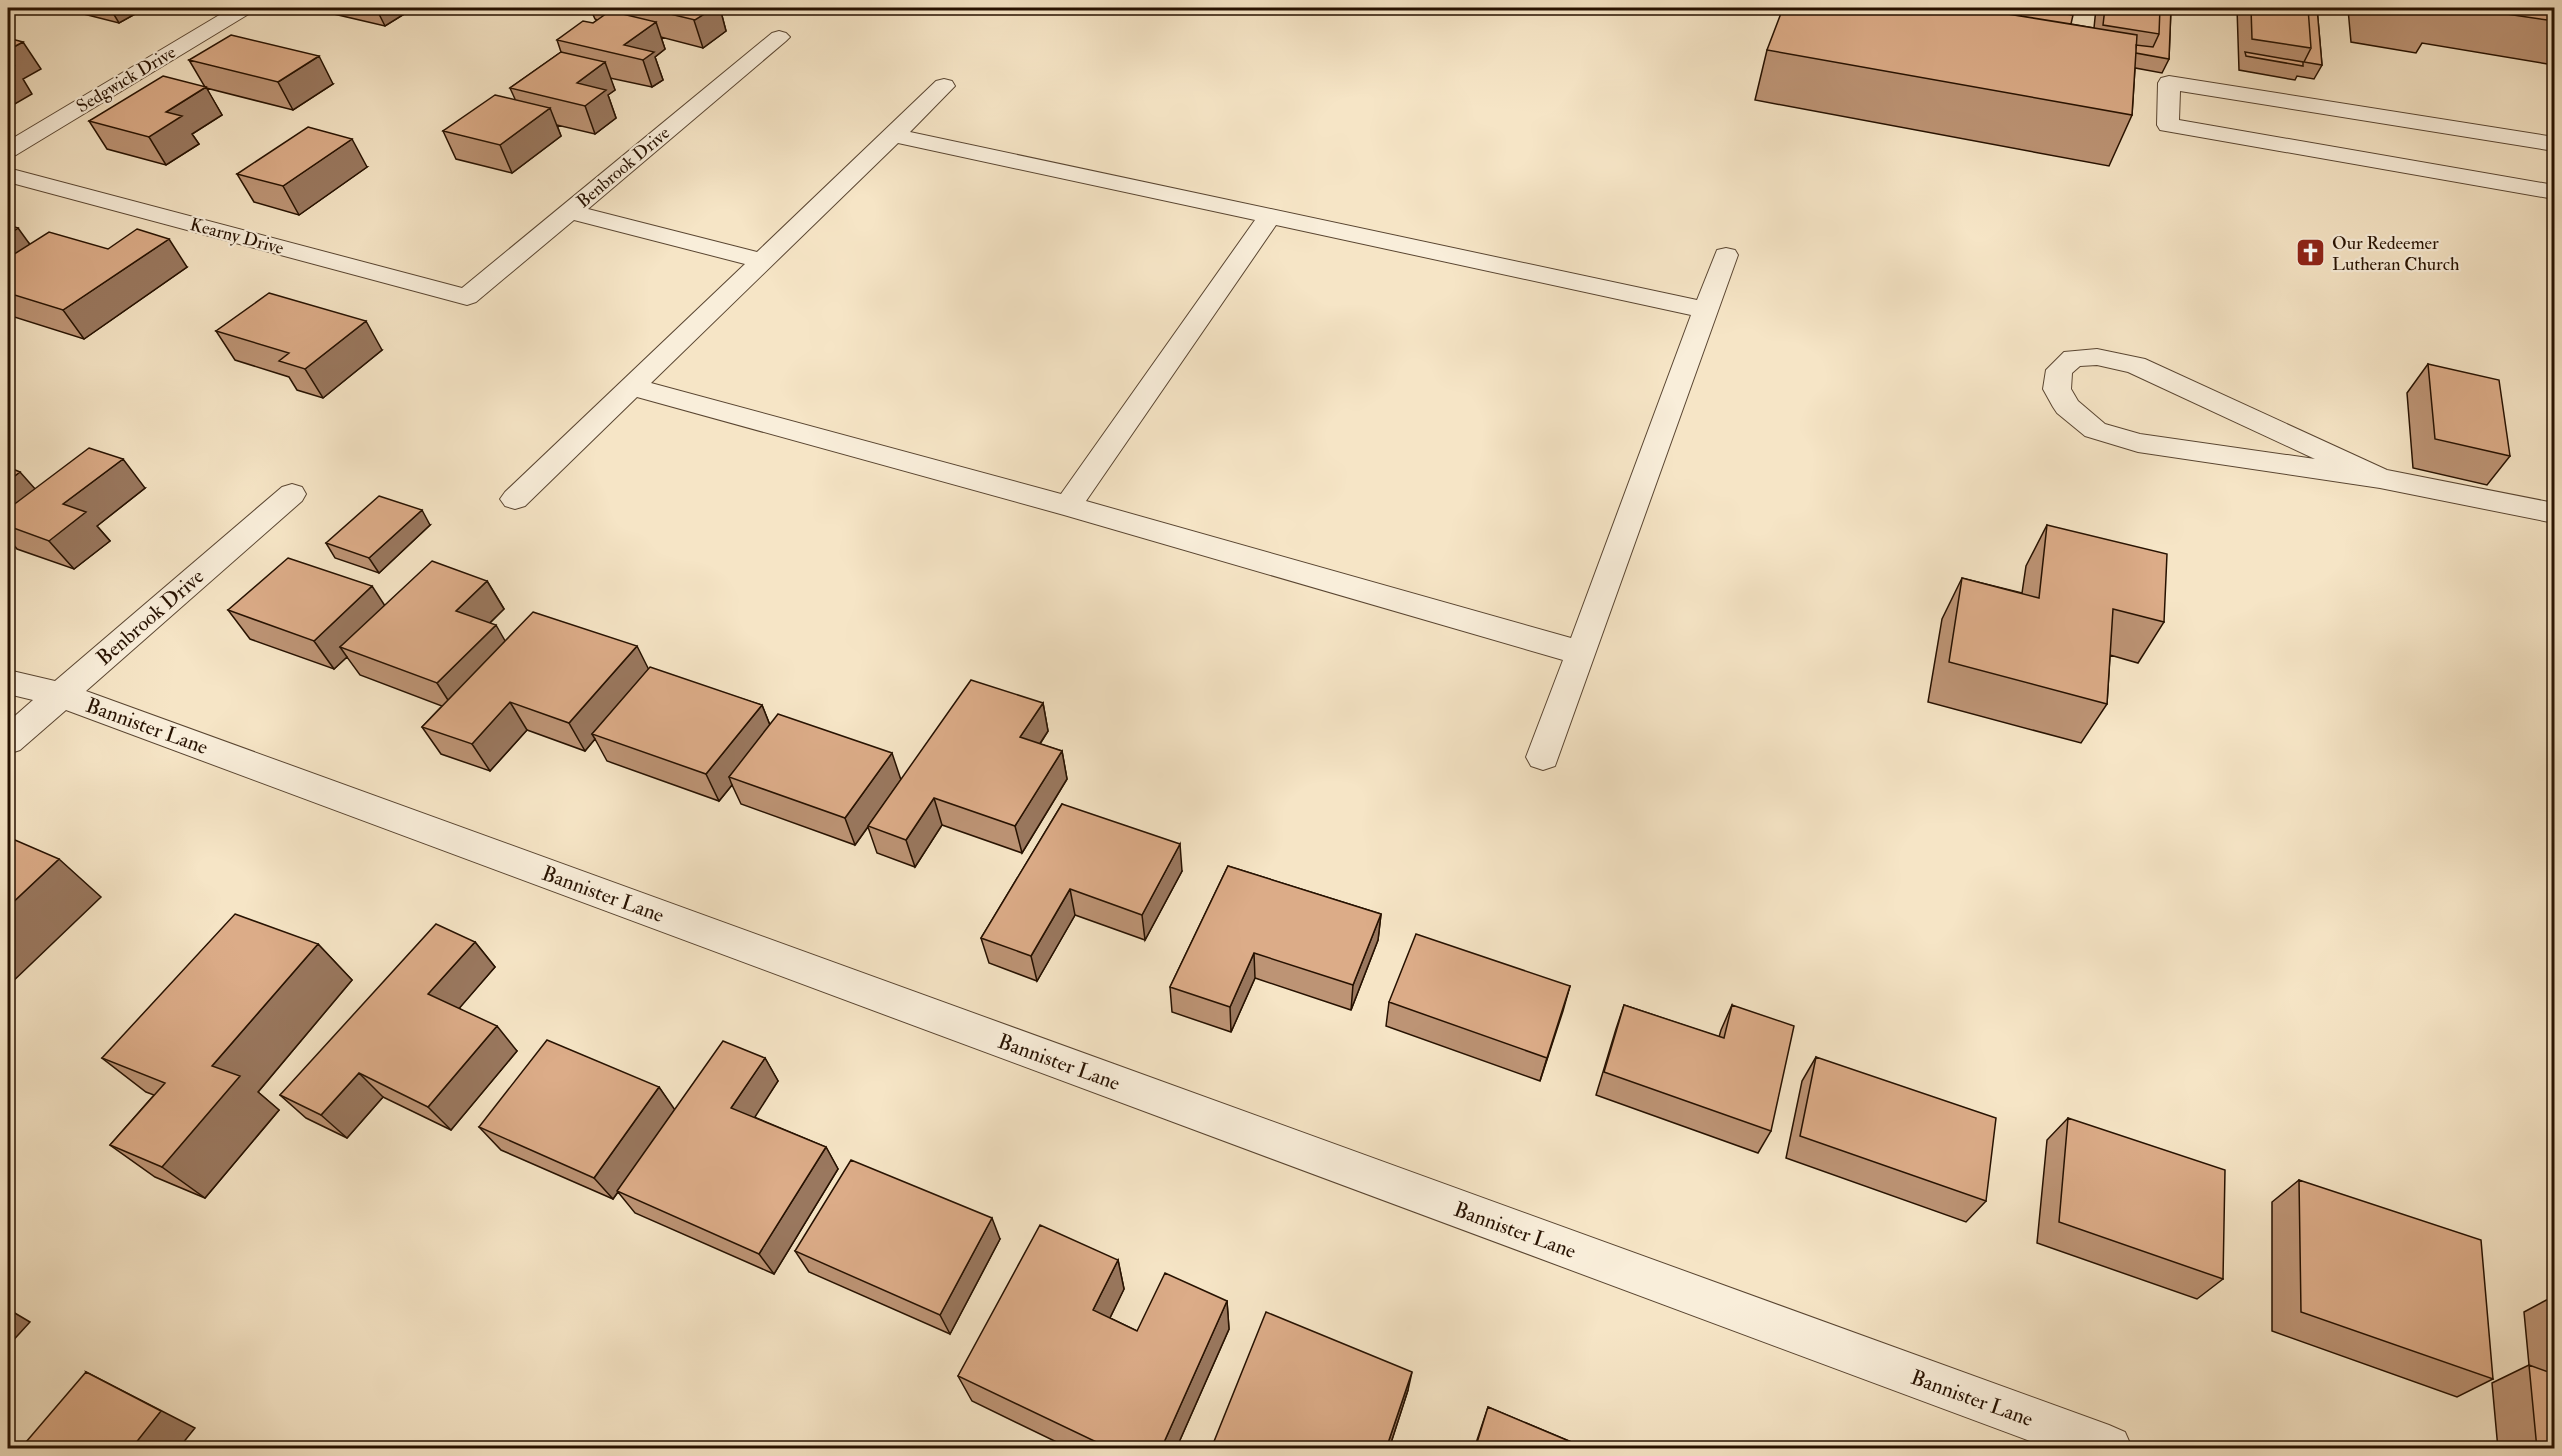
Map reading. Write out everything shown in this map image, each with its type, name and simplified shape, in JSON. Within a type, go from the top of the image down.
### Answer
[{"type":"street","name":"Sedgwick Drive","points":[[8,150],[245,8]]},
{"type":"street","name":"Benbrook Drive","points":[[467,297],[779,37]]},
{"type":"street","points":[[2554,144],[2169,82],[2168,125],[2554,192]]},
{"type":"street","points":[[515,499],[944,86]]},
{"type":"street","points":[[893,135],[1706,310]]},
{"type":"street","name":"Kearny Drive","points":[[8,175],[467,297]]},
{"type":"street","points":[[569,212],[763,261]]},
{"type":"street","points":[[1068,506],[1269,217]]},
{"type":"street","points":[[1543,757],[1726,255]]},
{"type":"street","points":[[2380,478],[2136,365],[2097,357],[2073,358],[2059,370],[2057,389],[2067,407],[2095,430],[2138,443],[2380,478],[2554,513]]},
{"type":"street","points":[[632,387],[1068,506],[1581,653]]},
{"type":"street","name":"Benbrook Drive","points":[[8,741],[292,494]]},
{"type":"street","name":"Bannister Lane","points":[[8,682],[61,694],[2109,1449]]},
{"type":"building","points":[[645,8],[714,8],[695,20]]},
{"type":"building","points":[[1783,8],[1970,8],[2137,35],[2132,115],[1767,50]]},
{"type":"building","points":[[2022,8],[2073,15],[2071,24],[2021,16]]},
{"type":"building","points":[[2105,8],[2160,8],[2159,34],[2103,25]]},
{"type":"building","points":[[2160,8],[2171,8],[2169,59],[2136,53],[2136,45],[2153,47],[2159,34]]},
{"type":"building","points":[[2251,8],[2308,8],[2311,48],[2252,39]]},
{"type":"building","points":[[2308,8],[2317,8],[2322,65],[2304,62],[2311,48]]},
{"type":"building","points":[[2402,8],[2438,8],[2439,13]]},
{"type":"building","points":[[2466,8],[2554,8],[2554,21]]},
{"type":"building","points":[[610,11],[656,22],[624,45],[654,52],[643,60],[557,40],[583,21],[593,23]]},
{"type":"building","points":[[231,35],[319,56],[278,82],[189,60]]},
{"type":"building","points":[[8,38],[23,42],[8,50]]},
{"type":"building","points":[[561,52],[605,62],[577,83],[606,90],[585,106],[510,88]]},
{"type":"building","points":[[2245,52],[2303,62],[2303,66],[2246,56]]},
{"type":"building","points":[[163,76],[206,87],[166,112],[182,116],[149,137],[89,121]]},
{"type":"building","points":[[495,95],[550,108],[500,145],[443,131]]},
{"type":"building","points":[[308,127],[352,139],[283,186],[237,174]]},
{"type":"building","points":[[8,225],[18,228],[8,235]]},
{"type":"building","points":[[137,229],[169,239],[63,310],[8,293],[8,258],[49,232],[108,249]]},
{"type":"building","points":[[269,293],[366,321],[305,369],[279,361],[289,353],[216,331]]},
{"type":"building","points":[[2428,364],[2499,380],[2510,456],[2435,439]]},
{"type":"building","points":[[89,448],[123,459],[63,504],[86,512],[49,541],[8,526],[8,509]]},
{"type":"building","points":[[8,467],[20,472],[8,481]]},
{"type":"building","points":[[379,496],[422,510],[369,558],[326,543]]},
{"type":"building","points":[[2047,525],[2167,554],[2164,622],[2113,609],[2107,704],[1949,662],[1962,578],[2039,598]]},
{"type":"building","points":[[288,558],[372,586],[314,641],[228,610]]},
{"type":"building","points":[[432,561],[487,581],[456,611],[496,625],[437,683],[340,647]]},
{"type":"building","points":[[533,612],[637,646],[569,723],[510,702],[472,744],[422,727]]},
{"type":"building","points":[[650,667],[762,705],[706,774],[592,734]]},
{"type":"building","points":[[971,680],[1043,703],[1020,737],[1062,751],[1015,826],[934,798],[906,840],[868,826]]},
{"type":"building","points":[[778,714],[892,753],[845,818],[729,777]]},
{"type":"building","points":[[1062,804],[1180,844],[1142,915],[1070,889],[1031,956],[981,938]]},
{"type":"building","points":[[8,837],[59,859],[8,907]]},
{"type":"building","points":[[1228,866],[1381,914],[1353,985],[1254,953],[1230,1007],[1170,987]]},
{"type":"building","points":[[235,914],[318,944],[212,1066],[240,1076],[162,1167],[110,1145],[165,1083],[102,1058]]},
{"type":"building","points":[[436,924],[475,942],[428,994],[497,1026],[428,1107],[359,1073],[321,1115],[280,1095]]},
{"type":"building","points":[[1416,934],[1570,986],[1547,1058],[1389,1002]]},
{"type":"building","points":[[1624,1005],[1724,1038],[1732,1005],[1794,1026],[1771,1131],[1604,1072]]},
{"type":"building","points":[[547,1040],[659,1087],[594,1178],[479,1127]]},
{"type":"building","points":[[723,1041],[765,1058],[731,1108],[826,1147],[759,1254],[617,1191]]},
{"type":"building","points":[[1816,1057],[1996,1118],[1986,1201],[1800,1136]]},
{"type":"building","points":[[2068,1118],[2225,1170],[2223,1279],[2059,1222]]},
{"type":"building","points":[[851,1160],[992,1218],[940,1315],[795,1251]]},
{"type":"building","points":[[2299,1180],[2481,1240],[2493,1379],[2301,1312]]},
{"type":"building","points":[[1040,1225],[1118,1260],[1093,1310],[1137,1331],[1165,1273],[1227,1301],[1161,1449],[1111,1449],[958,1376]]},
{"type":"building","points":[[1266,1312],[1412,1372],[1386,1449],[1222,1449],[1213,1444]]},
{"type":"building","points":[[2529,1365],[2554,1374],[2554,1449],[2537,1449]]},
{"type":"building","points":[[86,1372],[161,1411],[131,1449],[20,1449]]},
{"type":"building","points":[[1488,1407],[1588,1449],[1475,1449]]},
{"type":"place","name":"Our Redeemer Lutheran Church","points":[[2311,253]]}]
